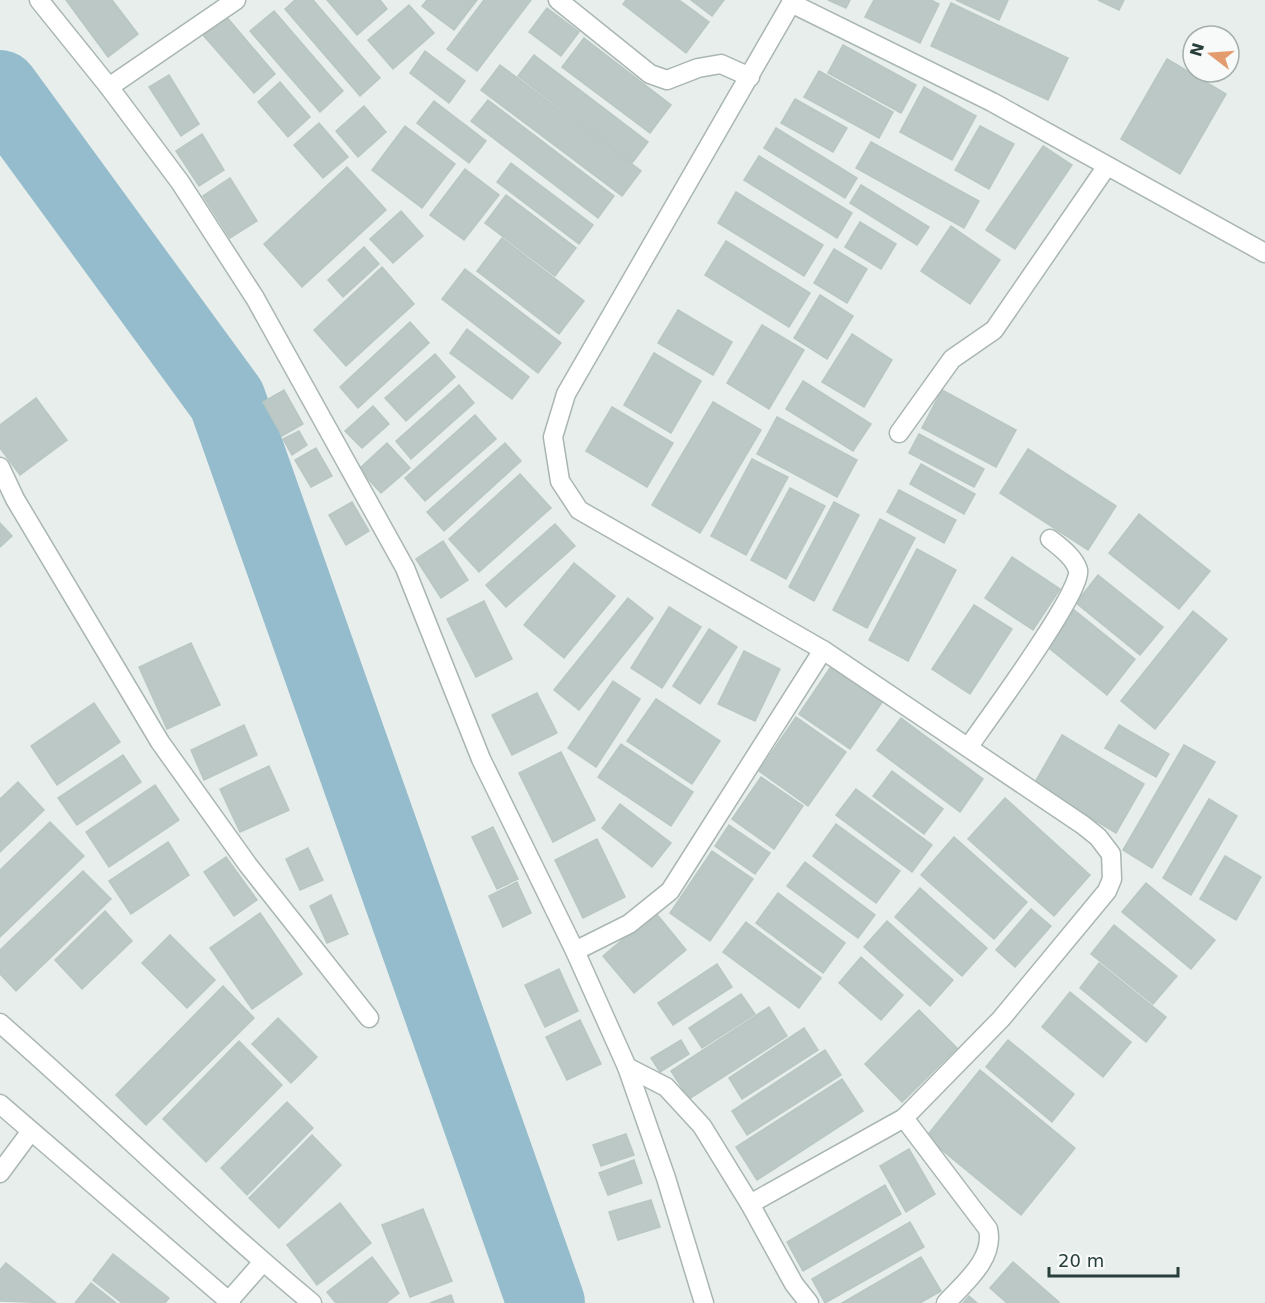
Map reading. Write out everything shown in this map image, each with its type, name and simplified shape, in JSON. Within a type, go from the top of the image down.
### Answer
[{"type":"street","points":[[39,0],[109,87],[180,182],[255,298],[405,568],[481,759],[575,951],[627,1067],[666,1178],[704,1303]]},
{"type":"street","points":[[109,87],[236,0]]},
{"type":"street","points":[[558,0],[650,74],[667,80],[698,68],[722,64],[750,77]]},
{"type":"street","points":[[750,1204],[904,1118],[1001,1018],[1107,891],[1112,879],[1111,854],[1098,837],[969,746],[823,650],[579,510],[560,481],[554,437],[566,394],[792,2],[992,102],[1265,253]]},
{"type":"street","points":[[899,433],[952,359],[994,330],[1107,166]]},
{"type":"street","points":[[0,467],[15,499],[160,742],[248,865],[369,1018]]},
{"type":"street","points":[[969,746],[1063,608],[1077,581],[1078,570],[1066,551],[1050,539]]},
{"type":"street","points":[[575,951],[629,924],[670,891],[823,650]]},
{"type":"street","points":[[0,1023],[105,1115],[263,1262],[312,1303]]},
{"type":"street","points":[[627,1067],[666,1087],[702,1126],[750,1204],[794,1284],[809,1303]]},
{"type":"street","points":[[0,1104],[229,1302],[263,1262]]},
{"type":"street","points":[[904,1118],[988,1229],[990,1238],[984,1260],[946,1303]]},
{"type":"street","points":[[0,1173],[32,1131]]},
{"type":"building","points":[[66,0],[112,0],[138,34],[108,57]]},
{"type":"building","points":[[295,0],[313,0],[380,78],[360,96],[285,9]]},
{"type":"building","points":[[327,0],[380,0],[387,9],[357,35]]},
{"type":"building","points":[[427,0],[477,0],[454,30],[422,6]]},
{"type":"building","points":[[484,0],[531,0],[477,71],[447,49]]},
{"type":"building","points":[[626,0],[679,0],[709,22],[686,53],[623,4]]},
{"type":"building","points":[[691,0],[724,0],[712,16]]},
{"type":"building","points":[[828,0],[850,0],[846,8]]},
{"type":"building","points":[[874,0],[931,0],[939,4],[920,43],[865,17]]},
{"type":"building","points":[[956,0],[1008,0],[999,20]]},
{"type":"building","points":[[1098,0],[1124,0],[1119,10]]},
{"type":"building","points":[[951,3],[1068,58],[1048,100],[931,46]]},
{"type":"building","points":[[409,5],[434,33],[393,69],[368,40]]},
{"type":"building","points":[[547,8],[579,32],[561,56],[529,32]]},
{"type":"building","points":[[274,11],[343,91],[320,112],[250,31]]},
{"type":"building","points":[[225,15],[275,74],[254,93],[203,35]]},
{"type":"building","points":[[584,38],[671,105],[650,133],[562,67]]},
{"type":"building","points":[[843,45],[916,85],[901,113],[828,73]]},
{"type":"building","points":[[425,51],[465,81],[449,103],[410,73]]},
{"type":"building","points":[[534,55],[648,142],[632,163],[518,76]]},
{"type":"building","points":[[1167,59],[1181,67],[1181,84],[1209,84],[1226,94],[1180,174],[1121,139]]},
{"type":"building","points":[[500,65],[641,171],[622,196],[481,90]]},
{"type":"building","points":[[819,71],[893,112],[879,138],[804,97]]},
{"type":"building","points":[[169,75],[199,124],[181,136],[149,87]]},
{"type":"building","points":[[280,82],[310,117],[288,137],[258,102]]},
{"type":"building","points":[[924,87],[976,116],[952,160],[900,132]]},
{"type":"building","points":[[795,99],[847,128],[833,152],[781,123]]},
{"type":"building","points":[[488,100],[614,196],[598,218],[471,121]]},
{"type":"building","points":[[434,101],[486,141],[469,163],[417,123]]},
{"type":"building","points":[[364,106],[386,132],[358,157],[336,131]]},
{"type":"building","points":[[319,123],[348,157],[323,178],[294,145]]},
{"type":"building","points":[[405,126],[455,164],[422,208],[372,170]]},
{"type":"building","points":[[980,126],[1014,144],[989,189],[955,170]]},
{"type":"building","points":[[776,128],[857,178],[845,198],[764,148]]},
{"type":"building","points":[[202,134],[224,170],[199,186],[176,151]]},
{"type":"building","points":[[871,142],[979,201],[964,228],[856,168]]},
{"type":"building","points":[[1043,146],[1072,165],[1015,249],[986,230]]},
{"type":"building","points":[[759,156],[852,213],[837,238],[744,180]]},
{"type":"building","points":[[511,163],[593,225],[579,244],[497,182]]},
{"type":"building","points":[[347,167],[386,210],[302,287],[264,244]]},
{"type":"building","points":[[465,169],[499,195],[464,240],[430,215]]},
{"type":"building","points":[[230,178],[257,221],[230,238],[203,196]]},
{"type":"building","points":[[861,185],[929,227],[917,245],[850,203]]},
{"type":"building","points":[[736,192],[823,245],[804,276],[718,223]]},
{"type":"building","points":[[506,195],[576,248],[555,276],[485,223]]},
{"type":"building","points":[[401,211],[423,236],[393,263],[370,239]]},
{"type":"building","points":[[860,222],[896,244],[881,269],[845,247]]},
{"type":"building","points":[[951,226],[1000,260],[970,304],[921,271]]},
{"type":"building","points":[[502,238],[584,301],[559,334],[477,271]]},
{"type":"building","points":[[726,241],[810,293],[789,327],[705,275]]},
{"type":"building","points":[[364,247],[379,264],[343,297],[328,280]]},
{"type":"building","points":[[834,249],[867,269],[847,303],[814,283]]},
{"type":"building","points":[[382,267],[414,304],[346,366],[314,330]]},
{"type":"building","points":[[465,269],[561,343],[538,373],[442,299]]},
{"type":"building","points":[[820,295],[853,316],[827,359],[794,338]]},
{"type":"building","points":[[678,310],[732,342],[713,375],[658,343]]},
{"type":"building","points":[[410,322],[429,343],[358,408],[340,387]]},
{"type":"building","points":[[762,325],[804,350],[769,409],[727,383]]},
{"type":"building","points":[[467,329],[529,377],[512,399],[450,353]]},
{"type":"building","points":[[852,334],[892,360],[864,407],[822,382]]},
{"type":"building","points":[[654,353],[701,381],[671,433],[624,405]]},
{"type":"building","points":[[435,354],[455,377],[406,421],[385,398]]},
{"type":"building","points":[[803,381],[871,424],[853,451],[786,409]]},
{"type":"building","points":[[459,385],[474,403],[411,459],[396,441]]},
{"type":"building","points":[[284,390],[303,424],[282,436],[263,402]]},
{"type":"building","points":[[942,390],[1016,430],[996,467],[922,428]]},
{"type":"building","points":[[36,398],[67,440],[20,475],[0,448],[0,425]]},
{"type":"building","points":[[713,402],[761,430],[700,533],[652,505]]},
{"type":"building","points":[[373,406],[389,424],[362,448],[345,431]]},
{"type":"building","points":[[612,407],[673,443],[647,487],[586,451]]},
{"type":"building","points":[[475,415],[496,439],[425,501],[405,478]]},
{"type":"building","points":[[777,417],[857,460],[837,497],[757,454]]},
{"type":"building","points":[[299,431],[307,445],[292,455],[283,439]]},
{"type":"building","points":[[919,434],[984,469],[974,487],[909,453]]},
{"type":"building","points":[[387,443],[410,468],[381,493],[359,469]]},
{"type":"building","points":[[505,443],[521,461],[444,531],[427,512]]},
{"type":"building","points":[[316,448],[332,476],[311,487],[295,460]]},
{"type":"building","points":[[1028,449],[1116,506],[1088,550],[1000,493]]},
{"type":"building","points":[[752,459],[788,477],[746,555],[711,536]]},
{"type":"building","points":[[921,464],[975,494],[964,514],[910,484]]},
{"type":"building","points":[[520,474],[551,508],[479,572],[449,539]]},
{"type":"building","points":[[790,488],[825,506],[786,579],[751,560]]},
{"type":"building","points":[[899,490],[956,520],[944,543],[887,512]]},
{"type":"building","points":[[352,502],[369,531],[346,545],[329,515]]},
{"type":"building","points":[[834,502],[859,515],[814,601],[789,587]]},
{"type":"building","points":[[1139,514],[1210,571],[1179,609],[1109,553]]},
{"type":"building","points":[[880,519],[915,538],[867,628],[833,610]]},
{"type":"building","points":[[0,523],[12,536],[0,547]]},
{"type":"building","points":[[555,524],[575,546],[506,607],[486,585]]},
{"type":"building","points":[[443,541],[468,580],[441,598],[416,559]]},
{"type":"building","points":[[917,549],[956,570],[908,661],[869,640]]},
{"type":"building","points":[[1012,557],[1060,589],[1033,630],[985,598]]},
{"type":"building","points":[[574,563],[615,596],[564,658],[524,625]]},
{"type":"building","points":[[1098,575],[1163,627],[1140,655],[1076,603]]},
{"type":"building","points":[[628,598],[653,618],[579,710],[554,690]]},
{"type":"building","points":[[484,601],[512,659],[476,677],[447,619]]},
{"type":"building","points":[[974,605],[1012,629],[970,694],[932,669]]},
{"type":"building","points":[[669,607],[701,627],[662,688],[631,668]]},
{"type":"building","points":[[1073,609],[1135,659],[1107,695],[1045,645]]},
{"type":"building","points":[[1193,611],[1227,639],[1155,729],[1121,701]]},
{"type":"building","points":[[709,629],[737,647],[700,704],[673,686]]},
{"type":"building","points":[[191,643],[220,705],[167,729],[139,667]]},
{"type":"building","points":[[744,651],[780,669],[755,721],[718,704]]},
{"type":"building","points":[[834,662],[885,698],[850,749],[799,714]]},
{"type":"building","points":[[613,681],[640,699],[596,767],[568,748]]},
{"type":"building","points":[[537,693],[557,733],[512,755],[492,715]]},
{"type":"building","points":[[656,699],[720,741],[692,784],[627,741]]},
{"type":"building","points":[[94,703],[120,742],[57,785],[31,746]]},
{"type":"building","points":[[796,717],[846,752],[808,806],[759,771]]},
{"type":"building","points":[[901,718],[983,779],[960,812],[877,750]]},
{"type":"building","points":[[244,725],[257,755],[204,780],[191,750]]},
{"type":"building","points":[[1119,725],[1169,754],[1156,777],[1105,748]]},
{"type":"building","points":[[1062,735],[1144,784],[1116,833],[1034,784]]},
{"type":"building","points":[[621,744],[693,792],[671,826],[598,777]]},
{"type":"building","points":[[1184,745],[1215,762],[1152,868],[1123,850]]},
{"type":"building","points":[[561,752],[595,820],[553,842],[519,773]]},
{"type":"building","points":[[123,755],[141,782],[77,825],[58,798]]},
{"type":"building","points":[[269,766],[289,810],[240,832],[220,789]]},
{"type":"building","points":[[892,771],[943,809],[924,834],[873,796]]},
{"type":"building","points":[[761,777],[803,806],[774,849],[732,819]]},
{"type":"building","points":[[18,782],[44,810],[0,852],[0,799]]},
{"type":"building","points":[[155,785],[179,820],[109,867],[86,832]]},
{"type":"building","points":[[856,789],[932,845],[912,872],[836,815]]},
{"type":"building","points":[[1005,798],[1090,875],[1054,916],[968,839]]},
{"type":"building","points":[[1209,799],[1237,816],[1191,895],[1163,878]]},
{"type":"building","points":[[620,804],[671,843],[652,867],[602,828]]},
{"type":"building","points":[[50,822],[84,856],[0,937],[0,870]]},
{"type":"building","points":[[836,824],[900,871],[876,903],[813,856]]},
{"type":"building","points":[[729,825],[770,853],[755,874],[715,846]]},
{"type":"building","points":[[493,827],[518,879],[497,889],[472,837]]},
{"type":"building","points":[[954,837],[1027,902],[994,939],[921,875]]},
{"type":"building","points":[[597,839],[625,897],[583,918],[555,860]]},
{"type":"building","points":[[168,842],[189,875],[131,914],[109,881]]},
{"type":"building","points":[[308,848],[323,880],[300,890],[286,859]]},
{"type":"building","points":[[712,851],[753,879],[710,941],[670,913]]},
{"type":"building","points":[[1225,856],[1261,877],[1236,920],[1200,899]]},
{"type":"building","points":[[226,857],[257,900],[234,916],[204,872]]},
{"type":"building","points":[[805,862],[875,915],[858,938],[787,886]]},
{"type":"building","points":[[83,871],[111,899],[16,991],[0,974],[0,950]]},
{"type":"building","points":[[517,882],[531,913],[503,927],[489,896]]},
{"type":"building","points":[[1146,883],[1215,940],[1191,969],[1122,912]]},
{"type":"building","points":[[920,888],[987,948],[962,976],[895,917]]},
{"type":"building","points":[[778,893],[845,943],[823,973],[756,923]]},
{"type":"building","points":[[331,895],[348,934],[327,943],[310,906]]},
{"type":"building","points":[[1031,909],[1051,926],[1015,967],[996,950]]},
{"type":"building","points":[[105,911],[132,941],[82,989],[55,960]]},
{"type":"building","points":[[655,912],[686,950],[634,993],[603,956]]},
{"type":"building","points":[[260,913],[302,974],[252,1009],[210,948]]},
{"type":"building","points":[[887,921],[953,980],[930,1006],[864,947]]},
{"type":"building","points":[[746,922],[821,978],[799,1008],[723,952]]},
{"type":"building","points":[[1114,925],[1177,976],[1153,1004],[1091,954]]},
{"type":"building","points":[[170,935],[215,980],[187,1008],[142,963]]},
{"type":"building","points":[[861,957],[903,995],[881,1020],[839,983]]},
{"type":"building","points":[[1099,963],[1166,1017],[1146,1042],[1080,988]]},
{"type":"building","points":[[717,964],[732,987],[673,1025],[658,1003]]},
{"type":"building","points":[[559,969],[578,1011],[545,1027],[525,985]]},
{"type":"building","points":[[223,986],[254,1018],[146,1125],[116,1095]]},
{"type":"building","points":[[1070,992],[1131,1042],[1103,1077],[1042,1027]]},
{"type":"building","points":[[741,994],[755,1014],[702,1048],[689,1028]]},
{"type":"building","points":[[769,1007],[787,1036],[689,1099],[671,1071]]},
{"type":"building","points":[[919,1010],[957,1048],[902,1102],[865,1064]]},
{"type":"building","points":[[278,1018],[317,1057],[291,1083],[252,1044]]},
{"type":"building","points":[[580,1020],[601,1064],[567,1080],[546,1037]]},
{"type":"building","points":[[804,1028],[818,1050],[742,1099],[729,1078]]},
{"type":"building","points":[[681,1040],[689,1054],[660,1072],[651,1058]]},
{"type":"building","points":[[1008,1040],[1074,1094],[1052,1122],[986,1067]]},
{"type":"building","points":[[239,1041],[282,1085],[206,1162],[163,1119]]},
{"type":"building","points":[[825,1050],[841,1075],[747,1135],[732,1111]]},
{"type":"building","points":[[980,1070],[1075,1148],[1021,1215],[926,1137]]},
{"type":"building","points":[[842,1079],[863,1111],[757,1180],[736,1147]]},
{"type":"building","points":[[287,1102],[313,1128],[247,1195],[221,1168]]},
{"type":"building","points":[[626,1134],[634,1155],[601,1166],[593,1145]]},
{"type":"building","points":[[312,1135],[341,1165],[279,1228],[249,1198]]},
{"type":"building","points":[[909,1149],[935,1194],[906,1212],[880,1166]]},
{"type":"building","points":[[634,1160],[642,1183],[608,1195],[599,1173]]},
{"type":"building","points":[[885,1185],[901,1214],[803,1271],[787,1242]]},
{"type":"building","points":[[651,1200],[660,1227],[618,1240],[609,1212]]},
{"type":"building","points":[[340,1203],[371,1243],[317,1285],[287,1245]]},
{"type":"building","points":[[423,1209],[452,1281],[410,1297],[382,1225]]},
{"type":"building","points":[[910,1222],[924,1247],[825,1303],[812,1279]]},
{"type":"building","points":[[113,1254],[169,1298],[165,1303],[122,1303],[93,1280]]},
{"type":"building","points":[[372,1257],[399,1293],[386,1303],[336,1303],[327,1292]]},
{"type":"building","points":[[921,1257],[941,1291],[920,1303],[842,1303]]},
{"type":"building","points":[[1013,1262],[1059,1303],[1007,1303],[990,1288]]},
{"type":"building","points":[[6,1263],[56,1303],[0,1301],[0,1270]]},
{"type":"building","points":[[91,1283],[116,1303],[75,1303]]},
{"type":"building","points":[[451,1295],[454,1303],[430,1303]]},
{"type":"building","points":[[969,1296],[977,1303],[963,1303]]},
{"type":"waterway","points":[[0,89],[227,400],[546,1303]]}]
